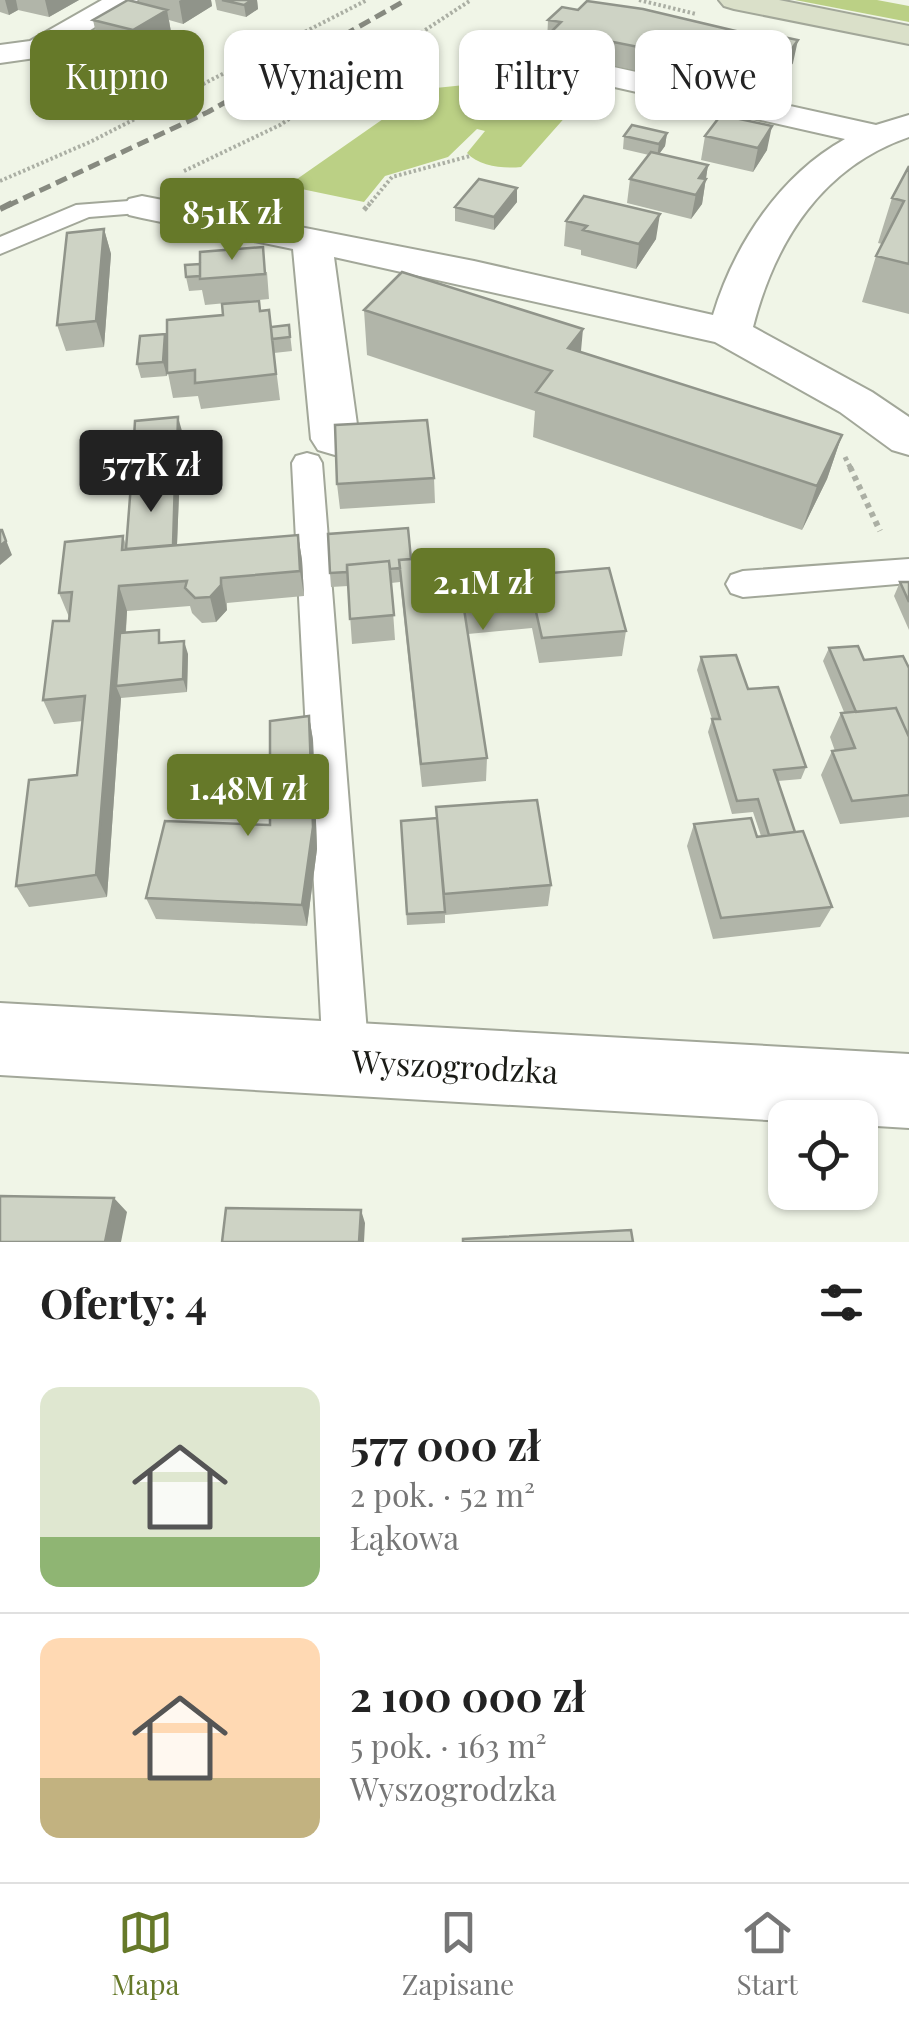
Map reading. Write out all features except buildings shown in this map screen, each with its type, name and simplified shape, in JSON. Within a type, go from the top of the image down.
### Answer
[{"type":"main road","points":[[734,0],[909,35]]},
{"type":"street","points":[[8,50],[52,42],[123,0]]},
{"type":"street","points":[[615,75],[891,130]]},
{"type":"street","points":[[730,332],[738,295],[764,240],[801,193],[835,160],[891,130]]},
{"type":"street","points":[[142,206],[730,332],[903,427]]},
{"type":"street","points":[[321,451],[323,243]]},
{"type":"street","name":"Wyszogrodzka","points":[[0,1039],[909,1091]]},
{"type":"lane","points":[[0,246],[85,210],[142,206]]},
{"type":"lane","points":[[321,451],[346,1058]]},
{"type":"lane","points":[[743,584],[904,572]]},
{"type":"path","points":[[0,181],[108,133],[366,0]]},
{"type":"path","points":[[142,206],[163,183],[199,161],[280,125],[471,0]]},
{"type":"path","points":[[323,243],[392,177],[470,156]]},
{"type":"path","points":[[842,451],[904,572]]},
{"type":"green space","points":[[795,0],[877,0],[909,6],[909,22]]},
{"type":"green space","points":[[459,86],[459,120],[563,120],[521,167],[492,166],[467,153],[485,131],[477,129],[448,157],[385,176],[364,202],[287,186],[382,120],[439,120],[439,88]]},
{"type":"railway","points":[[7,206],[208,112],[406,0]]},
{"type":"railway","points":[[0,209],[12,203]]}]
